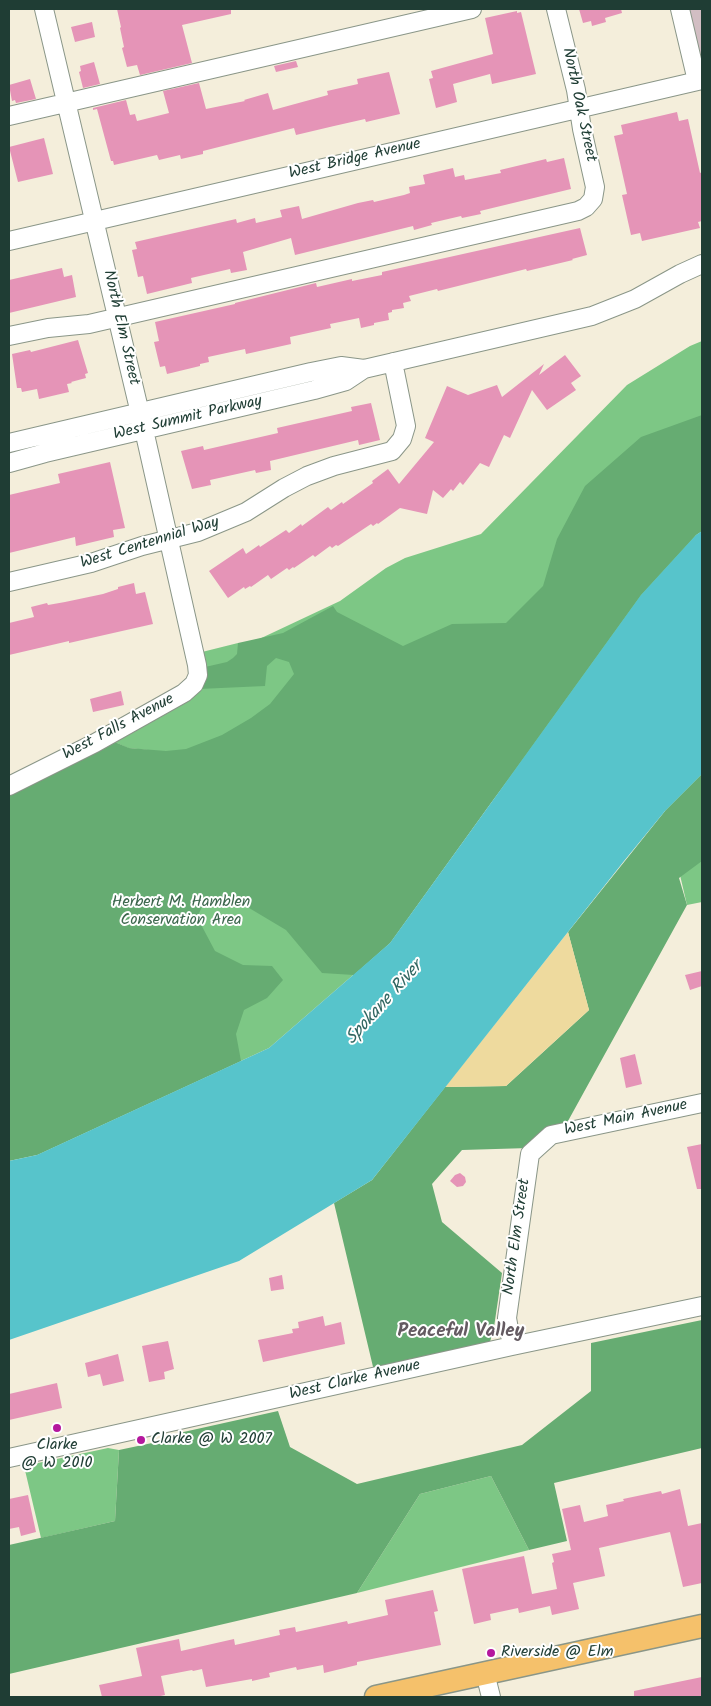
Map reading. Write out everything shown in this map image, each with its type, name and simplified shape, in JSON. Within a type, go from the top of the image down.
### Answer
[{"type":"main road","points":[[376,1697],[702,1626]]},
{"type":"street","name":"North Elm Street","points":[[44,9],[144,430],[193,648]]},
{"type":"street","points":[[9,116],[472,9]]},
{"type":"street","name":"North Oak Street","points":[[117,317],[586,207],[592,201],[595,187],[576,90],[556,9]]},
{"type":"street","points":[[680,9],[700,80]]},
{"type":"street","name":"West Bridge Avenue","points":[[9,241],[700,80]]},
{"type":"street","name":"West Summit Parkway","points":[[9,443],[311,372],[341,366],[364,369],[606,311],[635,300],[680,274],[702,264]]},
{"type":"street","points":[[9,336],[48,328],[89,324],[117,317]]},
{"type":"street","name":"West Centennial Way","points":[[9,582],[100,560],[136,547],[198,532],[233,518],[307,476],[347,463],[382,455],[395,448],[402,439],[406,426],[393,362]]},
{"type":"street","name":"West Summit Parkway","points":[[9,463],[346,382],[364,369]]},
{"type":"street","name":"West Falls Avenue","points":[[9,786],[102,739],[191,688],[198,675],[193,648]]},
{"type":"street","name":"West Main Avenue","points":[[550,1135],[702,1102]]},
{"type":"street","name":"North Elm Street","points":[[512,1346],[507,1318],[530,1154],[550,1135]]},
{"type":"street","name":"West Clarke Avenue","points":[[9,1458],[512,1346],[702,1306]]},
{"type":"street","points":[[485,1673],[490,1697]]},
{"type":"shaded area","points":[[677,9],[702,9],[702,67]]},
{"type":"green space","name":"Herbert M. Hamblen Conservation Area","points":[[702,341],[702,531],[696,535],[489,805],[390,943],[269,1048],[37,1155],[148,750],[128,748],[110,740],[205,667],[202,652],[238,643],[238,649],[340,601],[386,568],[405,558],[481,534],[627,385],[690,346]]},
{"type":"green space","name":"Herbert M. Hamblen Conservation Area","points":[[702,415],[702,531],[696,535],[641,595],[390,943],[354,975],[322,973],[286,930],[229,896],[203,905],[197,917],[215,951],[243,965],[272,966],[283,980],[267,998],[244,1010],[236,1034],[241,1061],[37,1155],[9,1161],[9,791],[110,740],[129,748],[166,751],[186,749],[222,735],[270,704],[294,674],[289,662],[276,658],[267,666],[265,686],[199,689],[205,667],[227,662],[233,658],[237,654],[238,643],[283,633],[333,606],[337,612],[403,646],[452,624],[506,623],[543,586],[557,539],[585,486],[641,437]]},
{"type":"green space","points":[[702,774],[702,902],[687,905],[665,811]]},
{"type":"green space","points":[[702,774],[702,861],[679,878],[687,905],[568,1121],[548,1131],[529,1148],[462,1150],[432,1184],[442,1222],[502,1273],[490,1342],[477,1348],[374,1371],[334,1203],[372,1180],[445,1087],[506,1086],[589,1010],[568,932],[665,811]]},
{"type":"green space","points":[[702,1320],[702,1448],[554,1483],[567,1541],[529,1550],[491,1476],[420,1494],[357,1593],[9,1674],[9,1545],[115,1521],[119,1450],[171,1439],[179,1433],[278,1411],[290,1447],[357,1484],[522,1445],[591,1391],[591,1343]]},
{"type":"green space","points":[[108,1448],[119,1450],[115,1521],[41,1538],[24,1466]]},
{"type":"green space","points":[[491,1476],[529,1550],[357,1593],[420,1494]]},
{"type":"sand","points":[[568,932],[589,1010],[506,1086],[445,1087]]},
{"type":"water","name":"Spokane River","points":[[702,531],[702,774],[665,811],[624,861],[372,1180],[239,1261],[9,1340],[9,1161],[37,1155],[269,1048],[390,943],[641,595],[696,535]]},
{"type":"building","points":[[117,9],[231,9],[231,14],[182,25],[192,63],[140,75],[137,65],[127,67],[122,48],[124,47]]},
{"type":"building","points":[[579,9],[621,9],[622,13],[605,18],[606,22],[592,26],[591,21],[583,23]]},
{"type":"building","points":[[517,11],[517,13],[521,12],[536,74],[492,84],[490,74],[453,84],[457,102],[436,108],[429,79],[433,78],[431,71],[493,54],[485,18]]},
{"type":"building","points":[[92,22],[95,37],[75,42],[71,27]]},
{"type":"building","points":[[296,61],[298,67],[276,72],[274,66]]},
{"type":"building","points":[[94,62],[100,84],[83,88],[79,72],[81,71],[80,66]]},
{"type":"building","points":[[389,72],[400,114],[366,122],[365,119],[296,135],[294,128],[203,151],[203,154],[181,159],[180,155],[159,160],[157,155],[114,165],[113,161],[111,161],[97,109],[93,110],[93,108],[126,100],[130,115],[135,114],[137,121],[169,113],[163,91],[199,83],[206,109],[245,101],[268,93],[273,110],[328,95],[327,91],[358,84],[357,79]]},
{"type":"building","points":[[30,79],[36,99],[16,103],[15,100],[12,101],[9,85]]},
{"type":"building","points":[[677,112],[679,121],[688,119],[700,173],[702,172],[702,221],[698,222],[700,228],[642,241],[640,233],[631,235],[622,195],[627,194],[614,136],[623,134],[621,125]]},
{"type":"building","points":[[44,138],[53,174],[18,182],[9,147]]},
{"type":"building","points":[[564,158],[571,189],[480,211],[481,214],[462,218],[461,216],[431,223],[432,225],[414,230],[413,226],[295,255],[291,238],[243,252],[247,270],[231,273],[230,269],[191,278],[192,283],[147,294],[143,276],[138,277],[132,250],[137,249],[135,242],[236,219],[237,223],[255,218],[256,223],[282,217],[280,210],[299,206],[302,219],[358,203],[373,200],[374,202],[410,193],[409,187],[425,184],[423,175],[453,168],[455,177],[464,175],[465,180],[501,173],[500,170],[546,159],[547,162]]},
{"type":"building","points":[[580,228],[587,255],[573,260],[409,296],[411,301],[403,303],[404,308],[392,310],[392,312],[388,313],[389,320],[374,323],[374,325],[361,328],[359,318],[330,324],[331,328],[290,337],[291,344],[246,354],[245,349],[208,357],[209,362],[200,364],[200,366],[167,374],[165,366],[160,367],[154,342],[159,341],[155,322],[316,283],[317,287],[352,279],[352,281],[382,275],[382,272]]},
{"type":"building","points":[[62,268],[64,277],[72,275],[76,297],[9,313],[9,280]]},
{"type":"building","points":[[78,340],[88,373],[85,374],[86,378],[67,384],[69,392],[39,399],[37,389],[22,392],[21,388],[17,388],[12,354],[30,350],[31,352]]},
{"type":"building","points":[[565,355],[581,376],[571,383],[576,390],[547,410],[532,390],[510,438],[504,435],[489,467],[480,463],[463,485],[460,482],[453,491],[451,489],[443,498],[433,490],[427,514],[400,508],[378,524],[373,526],[371,524],[338,546],[336,545],[332,548],[330,546],[315,557],[313,555],[289,570],[287,568],[271,579],[268,575],[251,587],[245,589],[244,587],[228,598],[209,571],[243,548],[246,554],[286,530],[289,533],[301,524],[302,526],[328,507],[331,510],[342,502],[343,504],[373,483],[372,481],[388,469],[399,484],[434,442],[425,438],[447,386],[468,395],[497,385],[502,397],[544,364],[539,375]]},
{"type":"building","points":[[371,403],[380,440],[359,445],[358,440],[270,461],[271,470],[256,473],[255,470],[210,480],[211,485],[192,489],[181,451],[203,446],[204,450],[278,433],[277,428],[352,411],[351,407]]},
{"type":"building","points":[[110,462],[125,528],[113,530],[114,537],[76,546],[75,537],[9,553],[9,495],[60,483],[58,474]]},
{"type":"building","points":[[134,583],[136,594],[145,592],[153,624],[9,655],[9,623],[34,617],[31,607],[103,594],[118,589],[118,587]]},
{"type":"building","points":[[121,691],[124,705],[93,712],[90,699]]},
{"type":"building","points":[[702,971],[702,986],[690,990],[685,975]]},
{"type":"building","points":[[635,1054],[642,1084],[626,1088],[620,1058]]},
{"type":"building","points":[[702,1144],[702,1189],[697,1189],[687,1147]]},
{"type":"building","points":[[460,1173],[465,1177],[466,1182],[463,1186],[457,1187],[450,1181],[455,1175]]},
{"type":"building","points":[[282,1275],[284,1289],[271,1291],[269,1278]]},
{"type":"building","points":[[323,1316],[325,1326],[341,1322],[345,1344],[263,1362],[258,1340],[293,1333],[292,1329],[299,1328],[298,1322]]},
{"type":"building","points":[[168,1341],[174,1369],[164,1372],[165,1379],[149,1382],[142,1346]]},
{"type":"building","points":[[118,1354],[124,1381],[103,1386],[100,1374],[88,1377],[85,1363]]},
{"type":"building","points":[[57,1383],[62,1408],[9,1420],[9,1394]]},
{"type":"building","points":[[680,1489],[688,1526],[702,1523],[702,1583],[683,1587],[670,1532],[599,1548],[605,1576],[573,1583],[579,1609],[552,1615],[550,1606],[519,1613],[518,1608],[490,1614],[491,1620],[474,1624],[462,1569],[524,1556],[532,1594],[557,1589],[552,1554],[571,1550],[562,1509],[580,1505],[584,1522],[608,1516],[606,1505],[624,1501],[623,1499],[661,1491],[662,1494]]},
{"type":"building","points":[[28,1495],[36,1532],[21,1536],[19,1527],[9,1529],[9,1499]]},
{"type":"building","points":[[433,1590],[438,1611],[434,1612],[441,1645],[357,1662],[357,1665],[324,1673],[323,1665],[297,1670],[296,1667],[269,1673],[270,1677],[252,1681],[252,1679],[206,1687],[202,1669],[192,1670],[161,1676],[165,1695],[156,1697],[102,1697],[99,1685],[142,1676],[136,1648],[179,1639],[181,1651],[234,1639],[235,1645],[280,1635],[279,1630],[295,1627],[296,1632],[347,1621],[348,1624],[388,1615],[385,1600]]},
{"type":"building","points":[[702,1677],[702,1697],[634,1697],[634,1691]]},
{"type":"place","name":"Clarke @ W 2010","points":[[57,1428]]},
{"type":"place","name":"Clarke @ W 2007","points":[[141,1440]]},
{"type":"place","name":"Riverside @ Elm","points":[[491,1653]]},
{"type":"district","name":"Peaceful Valley","points":[[461,1333]]}]
